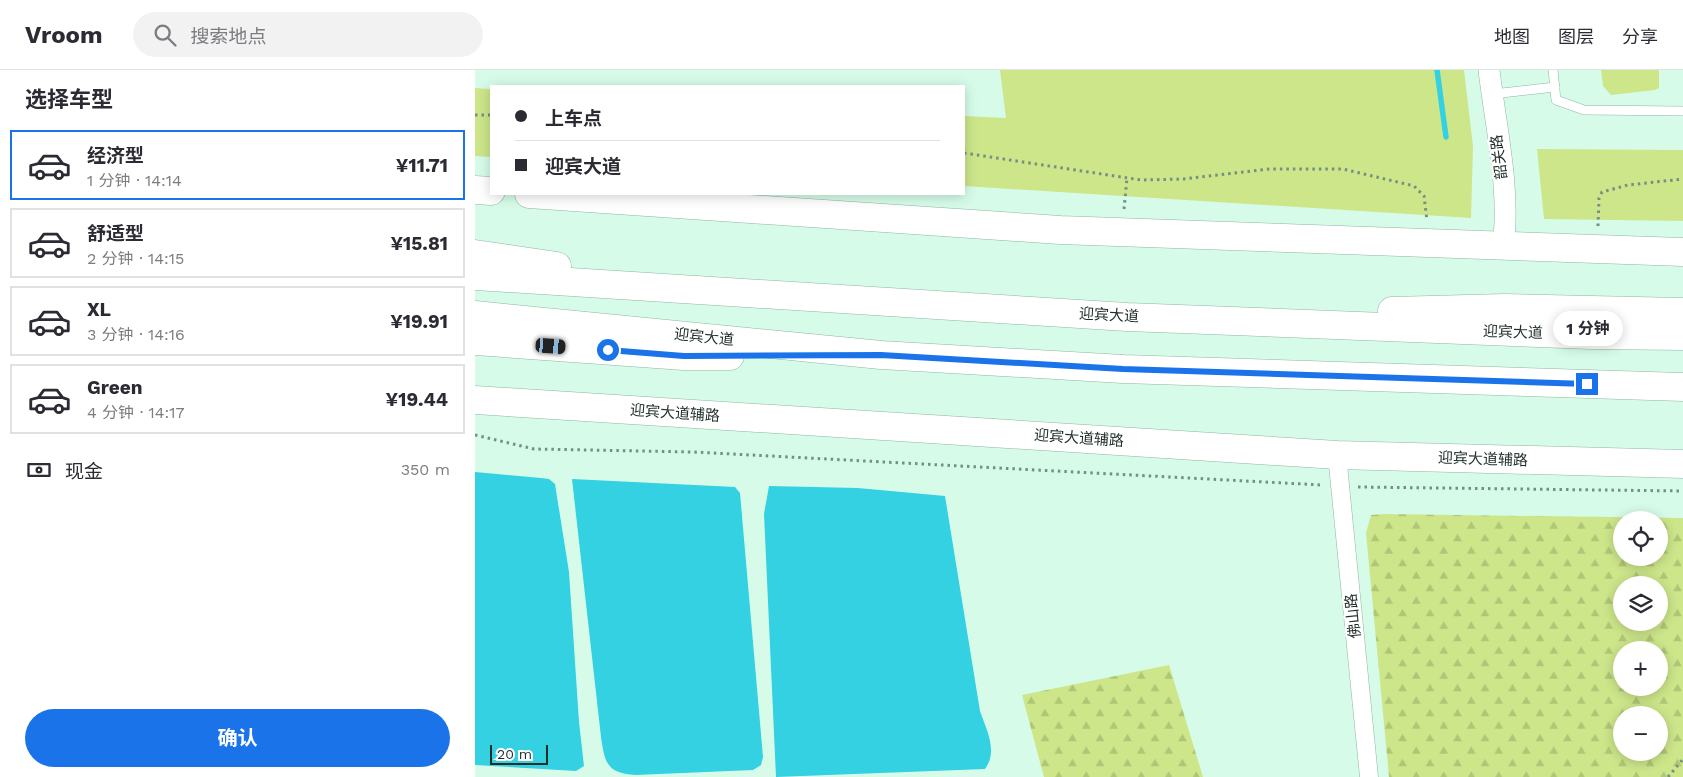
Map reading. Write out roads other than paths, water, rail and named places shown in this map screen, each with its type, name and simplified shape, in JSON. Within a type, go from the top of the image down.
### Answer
[{"type":"main road","points":[[475,190],[490,191]]},
{"type":"main road","points":[[544,195],[1060,230],[1503,244],[1683,252]]},
{"type":"main road","points":[[475,254],[511,258],[689,290]]},
{"type":"main road","name":"迎宾大道","points":[[475,276],[1127,317],[1592,336],[1683,336]]},
{"type":"main road","points":[[1127,317],[1505,308],[1683,312]]},
{"type":"main road","name":"迎宾大道","points":[[475,315],[881,355],[1123,369],[1683,387]]},
{"type":"main road","points":[[475,341],[684,356],[881,355]]},
{"type":"main road","points":[[1123,369],[1583,401],[1683,405]]},
{"type":"main road","name":"迎宾大道辅路","points":[[475,400],[1337,455],[1683,464]]},
{"type":"street","name":"韶关路","points":[[1489,70],[1502,174],[1505,227],[1503,244]]},
{"type":"street","name":"佛山路","points":[[1337,455],[1369,777]]},
{"type":"lane","points":[[1553,70],[1556,100],[1584,110],[1683,111]]},
{"type":"lane","points":[[1492,95],[1555,87]]},
{"type":"water","points":[[475,472],[549,479],[555,484],[569,572],[579,722],[584,766],[576,771],[475,765]]},
{"type":"water","points":[[572,479],[735,487],[740,493],[763,757],[761,765],[753,770],[636,775],[619,772],[609,765],[604,754],[601,737]]},
{"type":"water","points":[[769,486],[858,488],[945,496],[980,711],[990,741],[991,755],[985,769],[776,777],[764,514]]},
{"type":"waterway","points":[[1437,70],[1446,137]]}]
